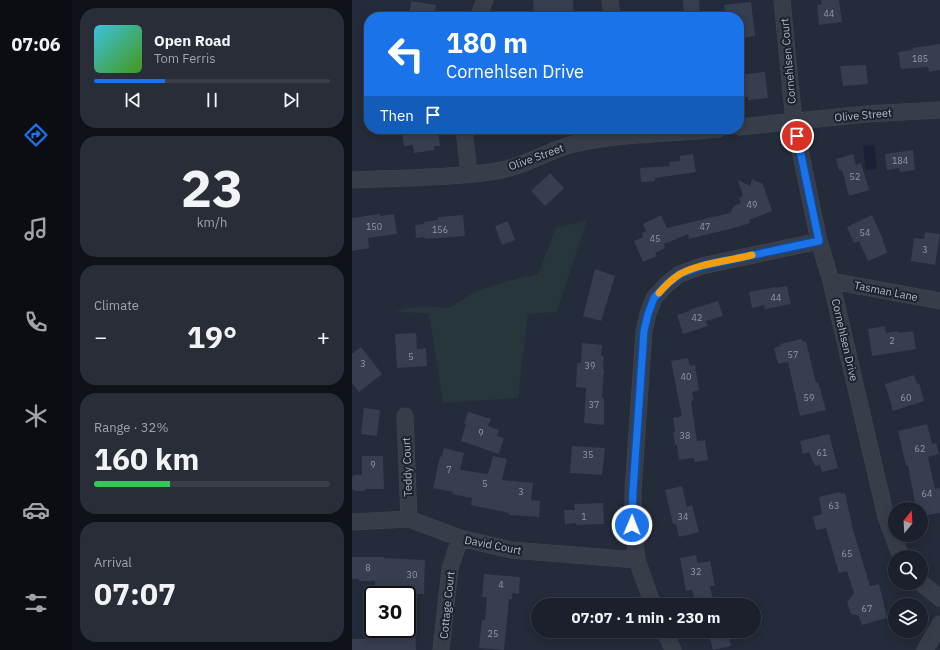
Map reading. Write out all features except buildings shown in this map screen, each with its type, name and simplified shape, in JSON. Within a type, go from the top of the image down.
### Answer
[{"type":"street","points":[[480,12],[484,0]]},
{"type":"street","points":[[610,0],[611,12]]},
{"type":"street","name":"Cornehlsen Court","points":[[782,0],[794,122]]},
{"type":"street","name":"Olive Street","points":[[744,127],[866,114],[940,110]]},
{"type":"street","name":"Cornehlsen Drive","points":[[794,122],[819,241],[832,280],[886,517],[899,550]]},
{"type":"street","points":[[465,134],[469,174]]},
{"type":"street","name":"Olive Street","points":[[352,180],[469,174],[499,170],[517,166],[549,152],[574,144],[616,134]]},
{"type":"street","points":[[651,598],[637,560],[632,525],[644,331],[654,298],[667,284],[680,274],[702,266],[819,241]]},
{"type":"street","name":"Tasman Lane","points":[[832,280],[940,300]]},
{"type":"street","name":"Teddy Court","points":[[405,416],[409,519]]},
{"type":"street","name":"David Court","points":[[352,522],[409,519],[460,538],[512,550],[637,560]]},
{"type":"street","name":"Cottage Court","points":[[441,650],[450,568],[460,538]]},
{"type":"street","points":[[928,589],[940,598]]},
{"type":"street","points":[[925,650],[940,624]]},
{"type":"street","points":[[668,638],[673,650]]},
{"type":"shaded area","points":[[587,220],[557,312],[528,314],[518,398],[443,403],[429,314],[393,311],[423,306],[449,308],[476,291],[538,274],[556,228]]},
{"type":"water","points":[[874,145],[877,169],[866,170],[863,146]]},
{"type":"slow traffic","points":[[659,293],[667,284],[680,274],[702,266],[752,255]]},
{"type":"route","points":[[632,525],[636,437],[644,331],[654,298],[667,284],[680,274],[702,266],[819,241],[797,136]]}]
